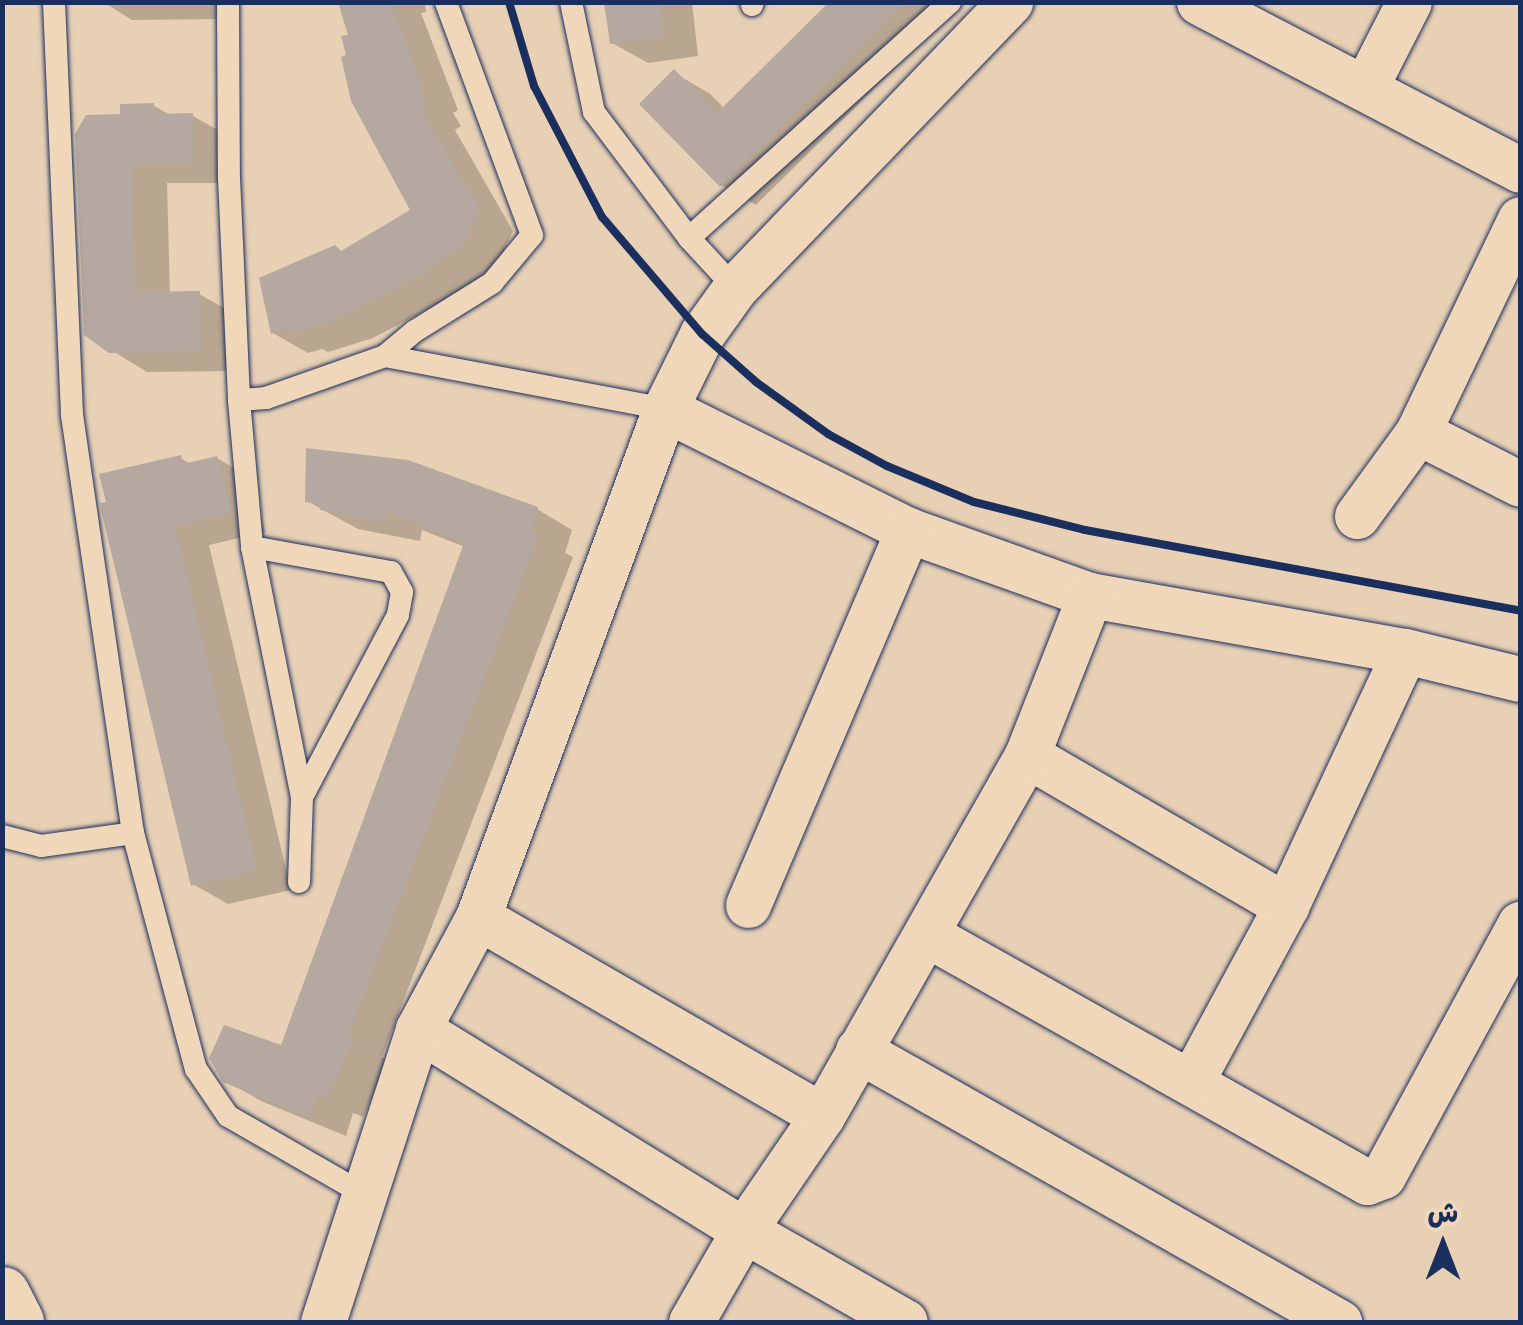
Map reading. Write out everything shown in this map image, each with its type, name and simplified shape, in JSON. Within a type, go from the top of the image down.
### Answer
[{"type":"main road","points":[[2,1294],[16,1322]]},
{"type":"street","points":[[323,1322],[418,1029],[478,917],[666,409],[702,334],[734,288],[1010,2]]},
{"type":"street","points":[[1198,2],[1366,86],[1520,170]]},
{"type":"street","points":[[1366,86],[1409,2]]},
{"type":"street","points":[[1357,516],[1418,432],[1520,219]]},
{"type":"street","points":[[666,409],[908,530],[1090,595],[1405,651],[1520,679]]},
{"type":"street","points":[[1418,432],[1520,484]]},
{"type":"street","points":[[748,904],[908,530]]},
{"type":"street","points":[[691,1322],[744,1230],[822,1116],[1027,755],[1090,595]]},
{"type":"street","points":[[1191,1082],[1286,906],[1405,651]]},
{"type":"street","points":[[1027,755],[1286,906]]},
{"type":"street","points":[[478,917],[822,1116]]},
{"type":"street","points":[[926,934],[1367,1182],[1383,1176],[1520,924]]},
{"type":"street","points":[[418,1029],[744,1230],[905,1322]]},
{"type":"street","points":[[858,1050],[1338,1322]]},
{"type":"lane","points":[[54,2],[72,415],[133,833],[196,1069],[228,1116],[362,1193]]},
{"type":"lane","points":[[228,2],[229,178],[240,400],[252,547],[302,798],[298,882]]},
{"type":"lane","points":[[240,400],[266,398],[385,356],[492,283],[532,234],[446,2]]},
{"type":"lane","points":[[571,2],[594,112],[689,238],[734,288]]},
{"type":"lane","points":[[689,238],[950,2]]},
{"type":"lane","points":[[385,356],[666,409]]},
{"type":"lane","points":[[252,547],[391,572],[402,592],[398,616],[302,798]]},
{"type":"lane","points":[[2,836],[41,846],[133,833]]},
{"type":"building","points":[[338,2],[390,2],[424,90],[419,92],[427,106],[421,109],[479,209],[462,246],[419,276],[337,319],[290,334],[288,329],[271,334],[259,278],[335,245],[341,251],[410,210],[351,101],[341,57],[346,55],[341,36],[348,35]]},
{"type":"building","points":[[604,2],[660,2],[664,37],[610,44]]},
{"type":"building","points":[[829,2],[907,2],[720,187],[639,104],[674,69],[717,113]]},
{"type":"building","points":[[154,103],[154,114],[193,113],[194,164],[132,164],[135,292],[200,291],[201,352],[109,353],[84,335],[75,134],[86,115],[120,114],[120,104]]},
{"type":"building","points":[[306,448],[408,460],[538,507],[531,532],[539,534],[348,1035],[354,1039],[327,1099],[317,1095],[310,1118],[223,1082],[209,1058],[224,1025],[281,1045],[464,543],[387,512],[385,522],[320,510],[319,504],[305,502]]},
{"type":"building","points":[[181,455],[183,464],[217,456],[231,512],[175,526],[257,870],[191,886],[102,514],[100,503],[106,502],[99,474]]},
{"type":"railway","points":[[509,2],[534,86],[602,217],[702,334],[756,382],[828,434],[887,466],[974,502],[1085,530],[1520,611]]}]
